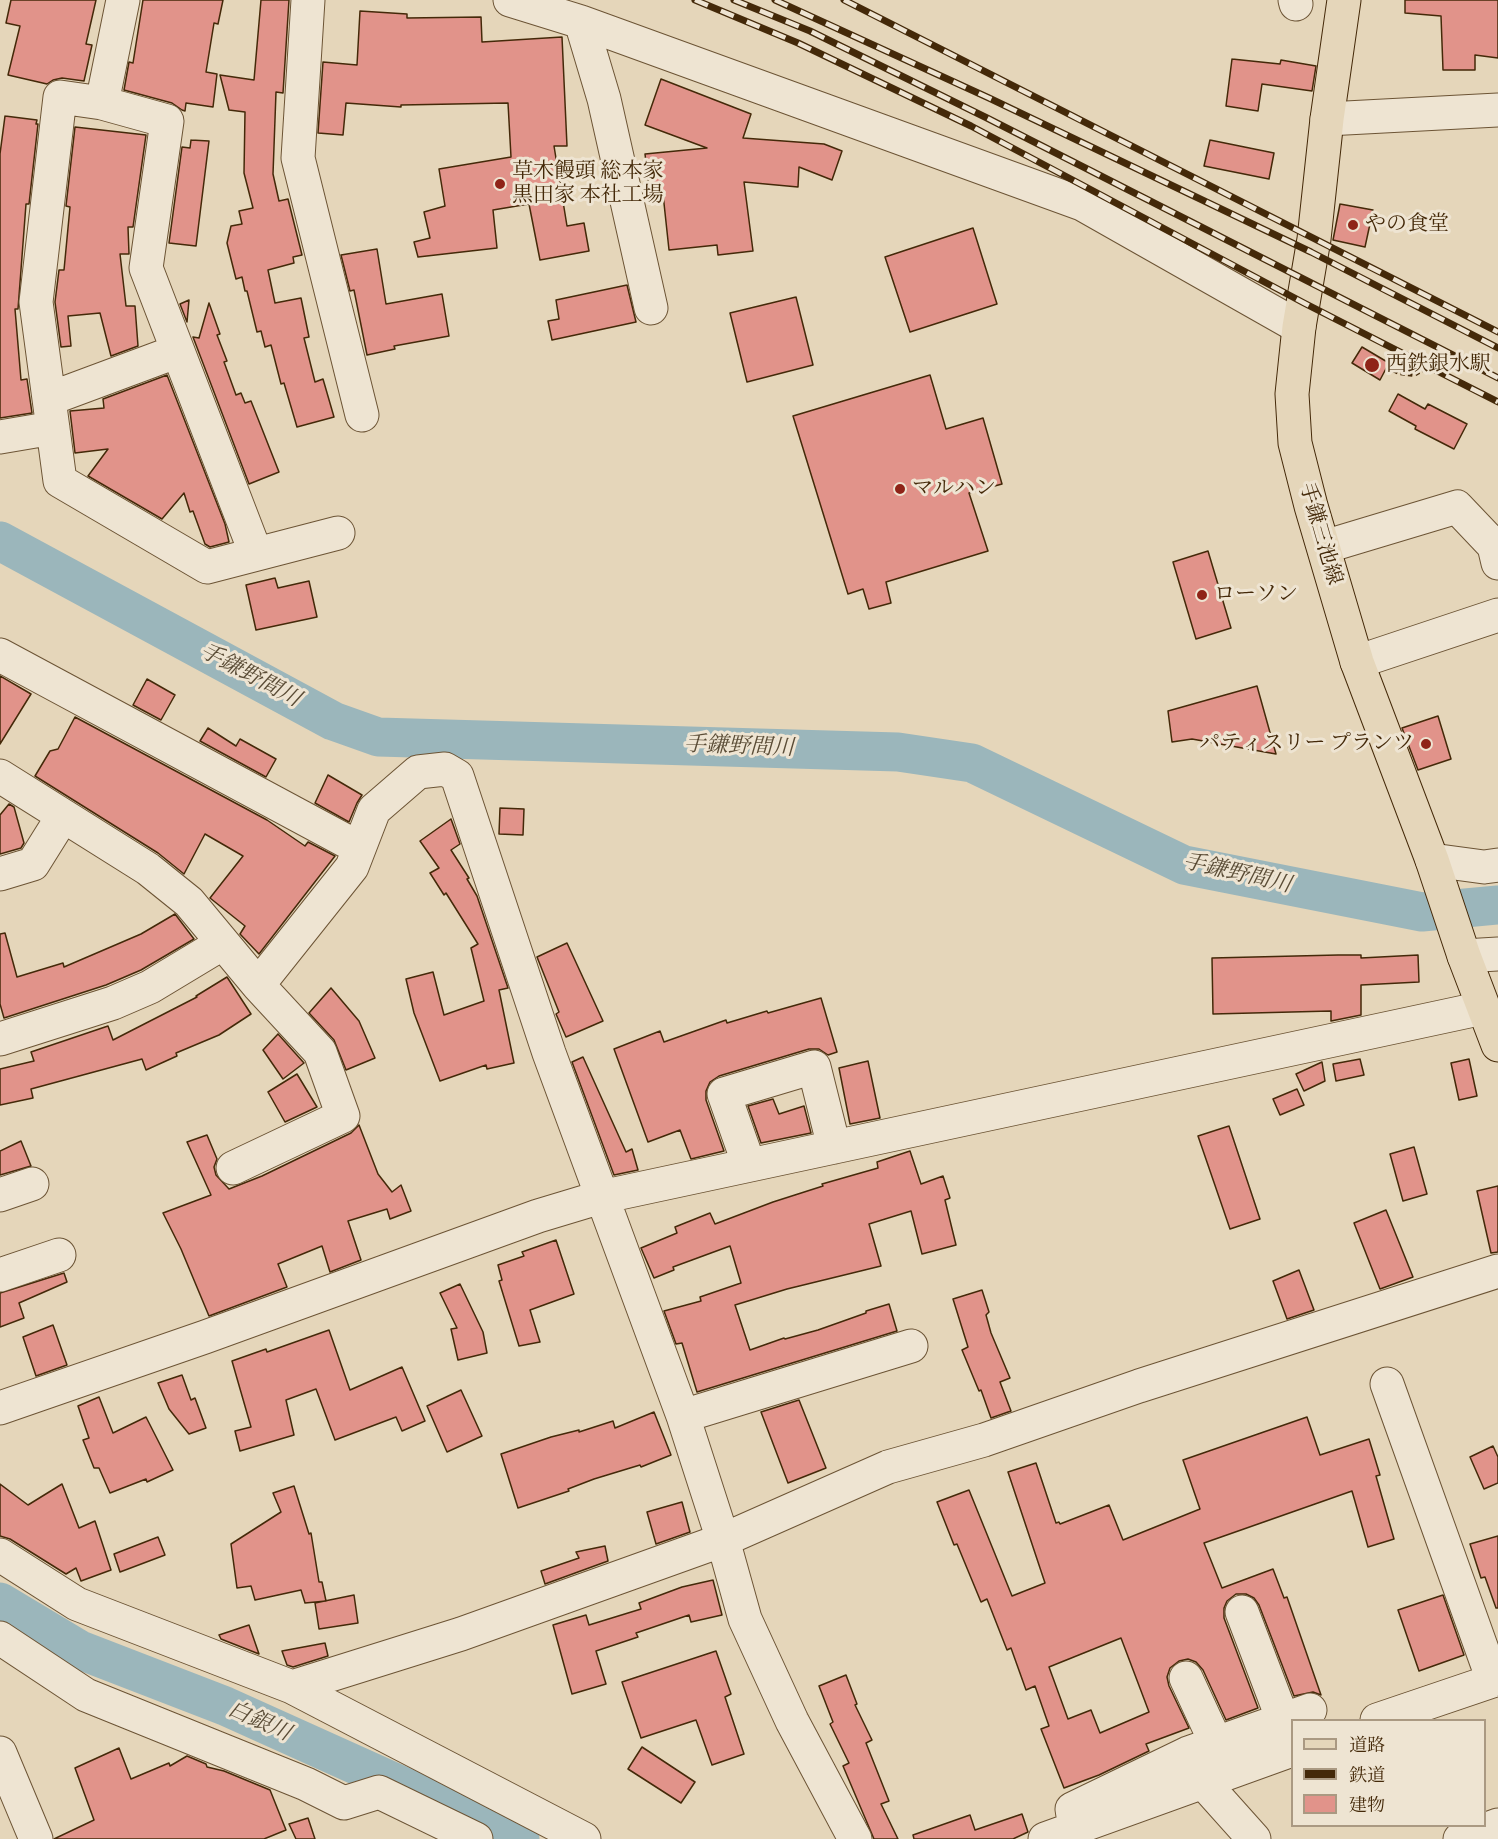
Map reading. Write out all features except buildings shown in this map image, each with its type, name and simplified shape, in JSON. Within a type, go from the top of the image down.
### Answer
[{"type":"main road","name":"手鎌三池線","points":[[1344,0],[1327,119],[1314,238],[1299,327],[1292,394],[1295,443],[1357,662],[1432,860],[1464,956],[1498,1045]]},
{"type":"street","points":[[102,103],[123,0]]},
{"type":"street","points":[[308,0],[298,158],[362,415]]},
{"type":"street","points":[[510,0],[582,22],[1082,204],[1299,327]]},
{"type":"street","points":[[582,22],[604,99],[651,308]]},
{"type":"street","points":[[256,554],[146,268],[167,121],[102,103],[60,97],[36,302],[60,481],[207,567],[338,533]]},
{"type":"street","points":[[1327,119],[1498,110]]},
{"type":"street","points":[[0,437],[178,351]]},
{"type":"street","points":[[1324,547],[1457,507],[1494,546],[1498,563]]},
{"type":"street","points":[[1357,662],[1498,615]]},
{"type":"street","points":[[0,655],[359,848]]},
{"type":"street","points":[[258,985],[352,867],[374,810],[418,772],[445,769],[457,776],[549,1053],[683,1416],[723,1540],[745,1619],[792,1721],[855,1839]]},
{"type":"street","points":[[0,776],[148,870],[181,895],[258,985],[320,1052],[343,1116],[233,1168]]},
{"type":"street","points":[[0,874],[33,864],[63,816]]},
{"type":"street","points":[[1432,860],[1485,867],[1498,865]]},
{"type":"street","points":[[0,1039],[113,1003],[150,987],[223,943]]},
{"type":"street","points":[[1464,956],[1498,954]]},
{"type":"street","points":[[0,1408],[205,1337],[538,1216],[602,1197],[1483,1008]]},
{"type":"street","points":[[749,1165],[724,1094],[814,1067],[834,1147]]},
{"type":"street","points":[[0,1195],[32,1184]]},
{"type":"street","points":[[0,1275],[59,1255]]},
{"type":"street","points":[[292,1687],[461,1634],[723,1540],[888,1467],[984,1440],[1139,1386],[1498,1271]]},
{"type":"street","points":[[683,1416],[911,1346]]},
{"type":"street","points":[[1380,1719],[1496,1679],[1387,1384]]},
{"type":"street","points":[[0,1555],[77,1604],[292,1687],[584,1839]]},
{"type":"street","points":[[1242,1612],[1283,1733]]},
{"type":"street","points":[[0,1638],[86,1695],[306,1784],[344,1803],[379,1792],[476,1839]]},
{"type":"street","points":[[1186,1678],[1216,1743]]},
{"type":"street","points":[[1060,1834],[1072,1809],[1188,1752],[1216,1743],[1283,1733]]},
{"type":"street","points":[[1060,1834],[1203,1782],[1283,1733]]},
{"type":"street","points":[[0,1753],[36,1839]]},
{"type":"street","points":[[1203,1782],[1254,1839]]},
{"type":"street","points":[[1460,1839],[1498,1825]]},
{"type":"path","points":[[1387,367],[1399,373],[1414,375],[1428,362]]},
{"type":"waterway","name":"手鎌野間川","points":[[0,541],[333,721],[378,737],[898,752],[972,763],[1184,865],[1422,912],[1498,905]]},
{"type":"waterway","name":"白銀川","points":[[0,1602],[80,1650],[225,1706],[520,1839]]},
{"type":"railway","points":[[695,0],[798,43],[971,126],[1304,303],[1498,402]]},
{"type":"railway","points":[[734,0],[810,31],[987,118],[1498,378]]},
{"type":"railway","points":[[775,0],[989,98],[1311,252],[1498,348]]},
{"type":"railway","points":[[844,0],[1498,332]]},
{"type":"place","name":"草木饅頭 総本家 黒田家 本社工場","points":[[500,184]]},
{"type":"place","name":"やの食堂","points":[[1353,225]]},
{"type":"place","name":"西鉄銀水駅","points":[[1372,365]]},
{"type":"place","name":"マルハン","points":[[900,489]]},
{"type":"place","name":"ローソン","points":[[1202,595]]},
{"type":"place","name":"パティスリー プランツ","points":[[1426,744]]}]
